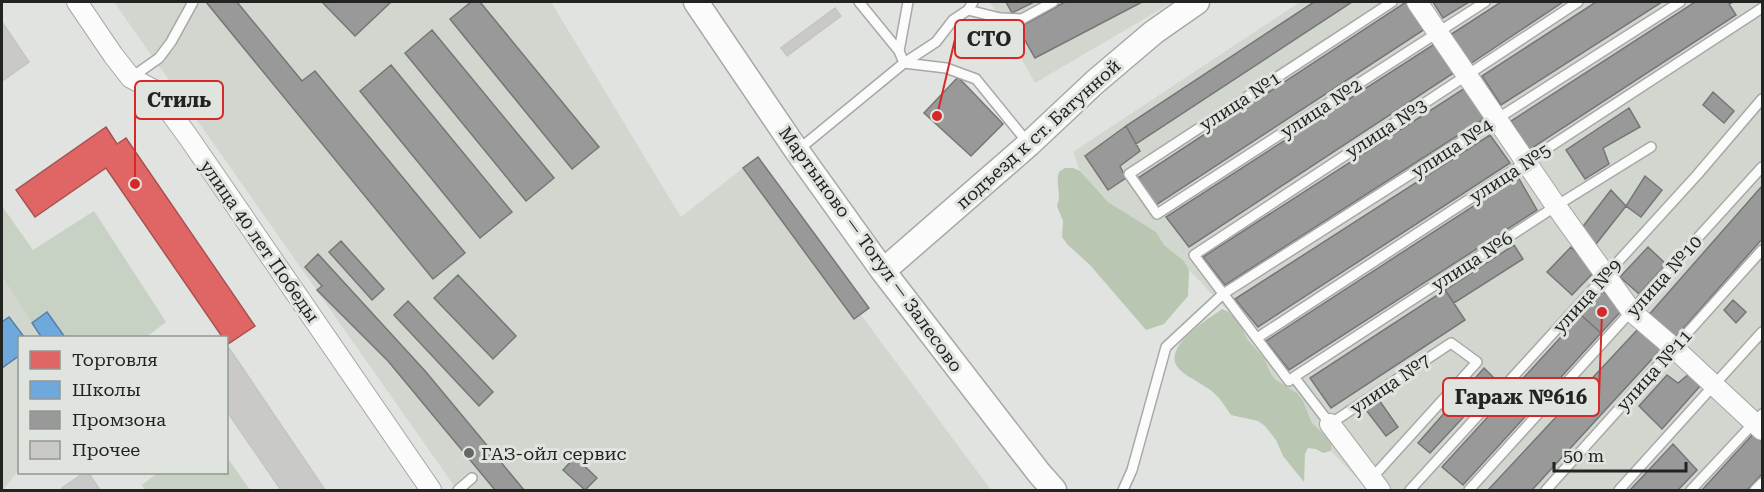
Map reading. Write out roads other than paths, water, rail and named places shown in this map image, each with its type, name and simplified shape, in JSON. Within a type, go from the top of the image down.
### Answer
[{"type":"street","name":"улица 40 лет Победы","points":[[77,2],[131,78],[154,90],[189,138],[431,490]]},
{"type":"street","name":"Мартыново — Тогул — Залесово","points":[[696,2],[797,151],[883,271],[1054,490]]},
{"type":"street","name":"подъезд к ст. Батунной","points":[[883,271],[1029,144],[1095,82],[1154,32],[1196,2]]},
{"type":"street","points":[[1417,2],[1556,206],[1632,312],[1714,385],[1760,422]]},
{"type":"street","points":[[1330,424],[1376,485]]},
{"type":"lane","points":[[131,78],[159,58],[181,26],[193,2]]},
{"type":"lane","points":[[859,2],[899,51],[904,63]]},
{"type":"lane","points":[[899,51],[908,2]]},
{"type":"lane","points":[[797,151],[904,63],[936,42],[953,20],[970,6],[1000,18],[1023,19],[1053,2]]},
{"type":"lane","name":"улица №1","points":[[1157,214],[1129,174],[1392,2]]},
{"type":"lane","name":"улица №2","points":[[1157,214],[1485,2]]},
{"type":"lane","name":"улица №3","points":[[1223,294],[1194,255],[1578,2]]},
{"type":"lane","name":"улица №4","points":[[1123,490],[1132,470],[1166,347],[1223,294],[1680,2]]},
{"type":"lane","name":"улица №5","points":[[1257,338],[1762,8]]},
{"type":"lane","points":[[904,63],[946,68],[976,79],[1029,144]]},
{"type":"lane","name":"улица №9","points":[[1410,490],[1697,175],[1762,99]]},
{"type":"lane","name":"улица №6","points":[[1294,377],[1556,206],[1652,147]]},
{"type":"lane","name":"улица №10","points":[[1469,490],[1762,167]]},
{"type":"lane","name":"улица №11","points":[[1546,490],[1762,250]]},
{"type":"lane","points":[[1223,294],[1289,381],[1294,377],[1330,424]]},
{"type":"lane","points":[[1618,490],[1762,332]]},
{"type":"lane","name":"улица №7","points":[[1330,424],[1451,343],[1477,362],[1376,485]]},
{"type":"lane","points":[[1691,490],[1760,422]]},
{"type":"lane","points":[[458,490],[472,478]]},
{"type":"lane","points":[[1755,490],[1762,483]]},
{"type":"place","name":"СТО","points":[[937,116]]},
{"type":"place","name":"Стиль","points":[[135,184]]},
{"type":"place","name":"Гараж №616","points":[[1602,312]]},
{"type":"place","name":"ГАЗ-ойл сервис","points":[[469,453]]}]
